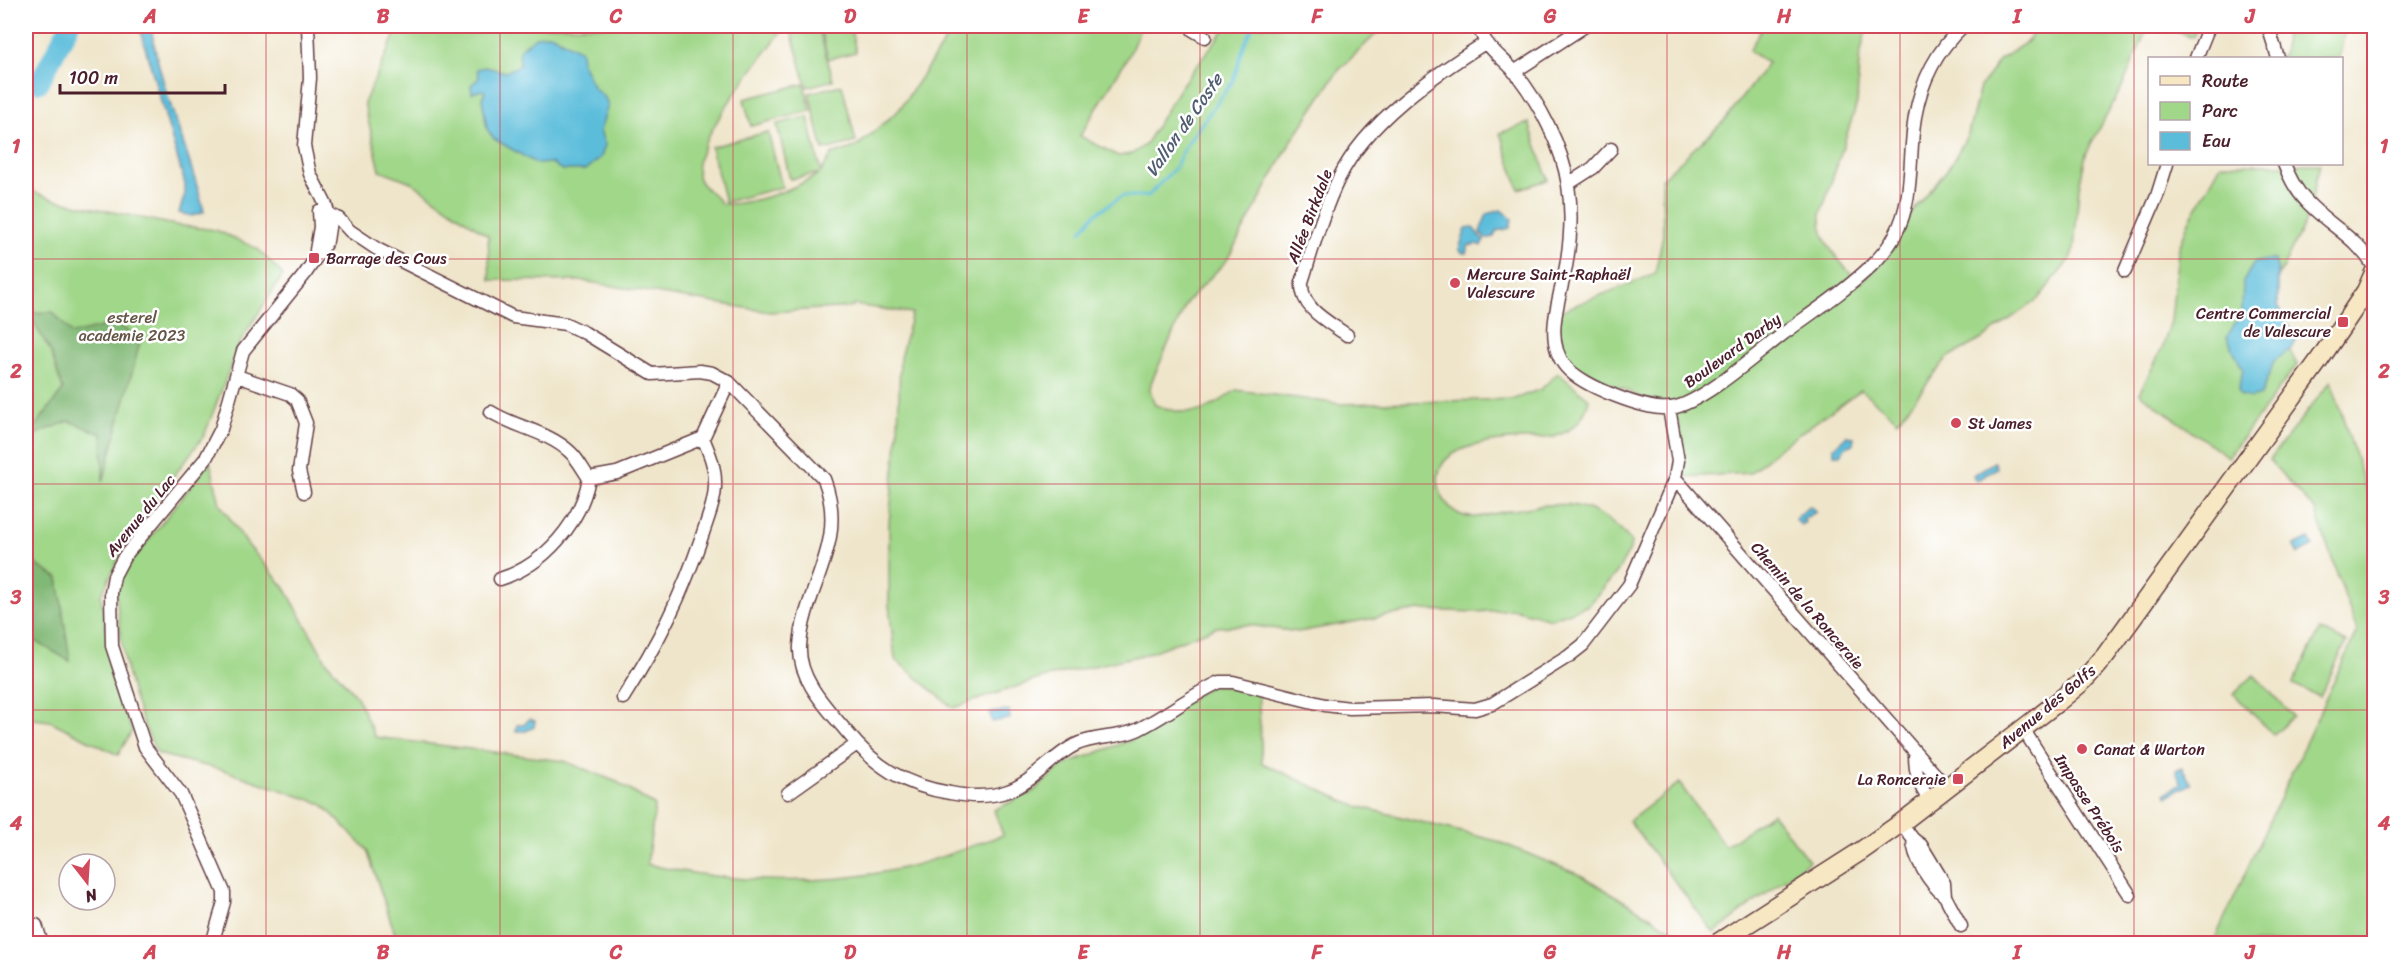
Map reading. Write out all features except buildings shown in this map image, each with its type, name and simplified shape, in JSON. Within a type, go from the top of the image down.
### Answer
[{"type":"main road","name":"Avenue des Golfs","points":[[1716,944],[1901,823],[2084,680],[2105,656],[2320,359],[2366,291],[2374,269]]},
{"type":"main road","name":"Avenue des Golfs","points":[[2320,359],[2374,294]]},
{"type":"street","name":"Avenue du Lac","points":[[212,944],[224,902],[224,892],[181,794],[149,754],[139,735],[112,646],[110,609],[114,576],[137,541],[206,458],[221,429],[243,351],[305,274],[327,241],[325,222],[305,159],[310,78],[308,26]]},
{"type":"street","points":[[1193,26],[1192,30],[1205,37]]},
{"type":"street","points":[[325,222],[350,231],[377,249],[513,317],[566,324],[652,374],[712,373],[729,382],[824,479],[832,500],[828,549],[800,647],[808,680],[856,744],[881,766],[911,784],[979,797],[1008,791],[1022,785],[1077,744],[1138,729],[1220,682],[1233,682],[1325,705],[1350,708],[1434,706],[1467,710],[1483,707],[1551,667],[1583,645],[1629,585],[1676,478],[1678,461],[1669,408],[1624,398],[1584,382],[1564,365],[1558,352],[1555,324],[1567,261],[1570,228],[1568,184],[1551,134],[1514,72],[1485,43],[1479,26]]},
{"type":"street","points":[[1514,72],[1585,26]]},
{"type":"street","name":"Boulevard Darby","points":[[1669,408],[1685,405],[1718,383],[1849,285],[1873,264],[1895,236],[1910,190],[1915,118],[1920,94],[1937,56],[1963,26]]},
{"type":"street","points":[[2196,57],[2209,26]]},
{"type":"street","points":[[2268,26],[2278,57]]},
{"type":"street","name":"Allée Birkdale","points":[[1347,335],[1309,306],[1301,294],[1302,282],[1340,177],[1371,133],[1414,91],[1485,43]]},
{"type":"street","points":[[1568,184],[1593,168],[1611,149]]},
{"type":"street","points":[[2125,271],[2157,196],[2167,165]]},
{"type":"street","points":[[2284,165],[2295,188],[2308,204],[2369,251],[2374,269]]},
{"type":"street","name":"Avenue du Lac","points":[[314,258],[325,222]]},
{"type":"street","points":[[327,241],[350,231]]},
{"type":"street","points":[[237,376],[290,394],[297,400],[306,423],[299,471],[304,492]]},
{"type":"street","points":[[590,478],[617,473],[703,438],[729,382]]},
{"type":"street","points":[[491,412],[509,423],[558,442],[571,453],[590,478],[586,496],[572,523],[537,561],[519,573],[500,579]]},
{"type":"street","points":[[623,698],[663,632],[687,579],[709,515],[716,484],[713,461],[703,438]]},
{"type":"street","name":"Chemin de la Ronceraie","points":[[1676,478],[1947,788]]},
{"type":"street","name":"Impasse Prébois","points":[[2022,729],[2130,895]]},
{"type":"street","points":[[788,793],[856,744]]},
{"type":"street","points":[[1916,755],[1918,779],[1930,801]]},
{"type":"street","points":[[1901,823],[1913,839],[1913,850],[1936,888],[1945,896],[1961,926]]},
{"type":"street","points":[[36,925],[42,944]]},
{"type":"green space","points":[[399,26],[786,26],[731,99],[705,143],[698,162],[698,176],[702,184],[721,204],[733,204],[772,195],[820,173],[790,179],[777,124],[808,117],[821,172],[831,155],[856,147],[899,110],[955,26],[1141,26],[1129,55],[1080,136],[1118,156],[1132,154],[1145,145],[1181,86],[1227,26],[1382,26],[1338,71],[1292,140],[1227,260],[1187,302],[1151,383],[1150,390],[1155,405],[1180,412],[1198,411],[1207,409],[1236,390],[1342,404],[1514,399],[1541,389],[1558,373],[1589,399],[1577,423],[1554,437],[1501,441],[1462,449],[1448,458],[1439,470],[1439,487],[1442,495],[1453,510],[1470,517],[1536,506],[1569,505],[1585,508],[1615,525],[1631,541],[1630,550],[1617,572],[1589,605],[1551,619],[1514,609],[1476,612],[1419,610],[1298,632],[1249,625],[1217,627],[1146,654],[1042,678],[953,708],[895,659],[889,605],[889,522],[898,432],[900,358],[912,313],[854,305],[853,307],[770,312],[583,281],[490,280],[488,236],[411,182],[380,170],[364,103]]},
{"type":"green space","points":[[818,26],[833,80],[807,87],[791,31]]},
{"type":"green space","points":[[820,26],[850,26],[856,52],[828,59]]},
{"type":"green space","points":[[1763,26],[1867,26],[1859,60],[1857,103],[1821,214],[1821,225],[1827,244],[1860,284],[1895,247],[1907,219],[1950,166],[1968,134],[1980,87],[2000,59],[2027,42],[2037,26],[2173,26],[2195,32],[2194,37],[2174,31],[2147,29],[2123,85],[2086,154],[2079,187],[2074,249],[2070,259],[2038,299],[1982,339],[1947,358],[1898,421],[1861,390],[1779,448],[1750,473],[1685,477],[1681,471],[1679,425],[1663,402],[1642,398],[1594,377],[1573,364],[1561,344],[1560,311],[1655,274],[1663,235],[1662,178],[1725,120],[1768,63],[1749,51]]},
{"type":"green space","points":[[2285,26],[2346,26],[2339,57],[2281,57],[2284,53]]},
{"type":"green space","points":[[804,84],[811,111],[751,126],[744,99]]},
{"type":"green space","points":[[842,85],[856,142],[823,150],[809,93]]},
{"type":"green space","points":[[1529,123],[1548,180],[1519,189],[1500,133]]},
{"type":"green space","points":[[768,132],[782,187],[725,202],[711,147]]},
{"type":"green space","points":[[2220,165],[2320,165],[2308,216],[2272,290],[2273,318],[2297,365],[2228,457],[2139,393],[2162,349],[2171,321],[2178,251],[2189,221]]},
{"type":"green space","name":"esterel academie 2023","points":[[26,189],[56,200],[175,225],[216,230],[258,249],[283,275],[240,342],[204,436],[134,528],[101,595],[114,684],[132,731],[118,755],[50,721],[26,718]]},
{"type":"green space","points":[[53,312],[72,334],[118,323],[140,342],[103,482],[102,434],[69,421],[26,438],[63,390],[50,350],[28,313]]},
{"type":"green space","points":[[2331,381],[2374,513],[2374,943],[2213,943],[2357,631],[2315,510],[2269,460]]},
{"type":"green space","points":[[210,462],[220,504],[247,544],[285,588],[326,661],[357,697],[375,737],[564,761],[617,782],[655,806],[647,864],[712,876],[813,880],[879,873],[934,859],[1003,835],[994,810],[1034,791],[1062,766],[1131,740],[1211,685],[1258,690],[1262,763],[1353,805],[1497,841],[1582,876],[1695,943],[398,943],[367,850],[322,804],[226,771],[158,754],[147,733],[127,670],[115,582]]},
{"type":"green space","points":[[30,561],[58,578],[70,661],[26,636],[26,565]]},
{"type":"green space","points":[[2320,630],[2346,642],[2320,697],[2293,684]]},
{"type":"green space","points":[[2254,675],[2293,716],[2273,735],[2234,694]]},
{"type":"green space","points":[[1679,783],[1725,846],[1772,813],[1809,861],[1714,933],[1629,821]]},
{"type":"water","points":[[139,26],[151,26],[161,73],[198,189],[204,212],[192,216],[179,213],[185,194],[185,184]]},
{"type":"water","points":[[550,34],[581,51],[582,63],[594,88],[605,98],[608,105],[600,131],[605,145],[601,157],[586,170],[562,170],[551,163],[537,164],[494,139],[487,129],[482,98],[485,92],[482,90],[472,93],[471,85],[479,78],[477,69],[485,67],[506,72],[520,65],[519,50],[537,36]]},
{"type":"water","points":[[48,48],[63,56],[42,84],[36,81]]},
{"type":"water","points":[[1501,210],[1512,219],[1510,228],[1496,231],[1494,237],[1485,239],[1480,232],[1487,214]]},
{"type":"water","points":[[1473,228],[1484,241],[1481,246],[1477,244],[1468,246],[1466,253],[1463,253],[1459,249],[1466,229]]},
{"type":"water","points":[[2275,260],[2278,272],[2278,306],[2297,339],[2292,348],[2274,361],[2261,395],[2251,398],[2240,395],[2238,389],[2243,370],[2227,337],[2242,311],[2243,282],[2254,263]]},
{"type":"water","points":[[1846,436],[1854,437],[1853,444],[1845,447],[1841,455],[1834,454],[1834,447]]},
{"type":"water","points":[[1994,462],[1997,468],[1976,481],[1973,475]]},
{"type":"water","points":[[1810,506],[1816,512],[1803,519],[1805,522],[1801,525],[1795,519]]},
{"type":"water","points":[[2309,539],[2313,546],[2298,554],[2294,546]]},
{"type":"water","points":[[1009,710],[1010,719],[992,722],[990,713]]},
{"type":"water","points":[[529,719],[535,721],[534,727],[526,731],[516,731],[517,725],[524,725]]},
{"type":"water","points":[[2182,767],[2191,784],[2167,796],[2165,793],[2182,784],[2176,770]]},
{"type":"waterway","points":[[39,83],[69,26]]},
{"type":"waterway","name":"Vallon de Coste","points":[[1081,231],[1095,214],[1122,196],[1148,196],[1175,168],[1186,145],[1233,81],[1245,43],[1254,26]]},
{"type":"place","name":"Barrage des Cous","points":[[314,258]]},
{"type":"place","name":"Mercure Saint-Raphaël Valescure","points":[[1455,283]]},
{"type":"place","name":"Centre Commercial de Valescure","points":[[2343,322]]},
{"type":"place","name":"St James","points":[[1956,423]]},
{"type":"place","name":"Canat & Warton","points":[[2082,749]]},
{"type":"place","name":"La Ronceraie","points":[[1958,779]]}]
